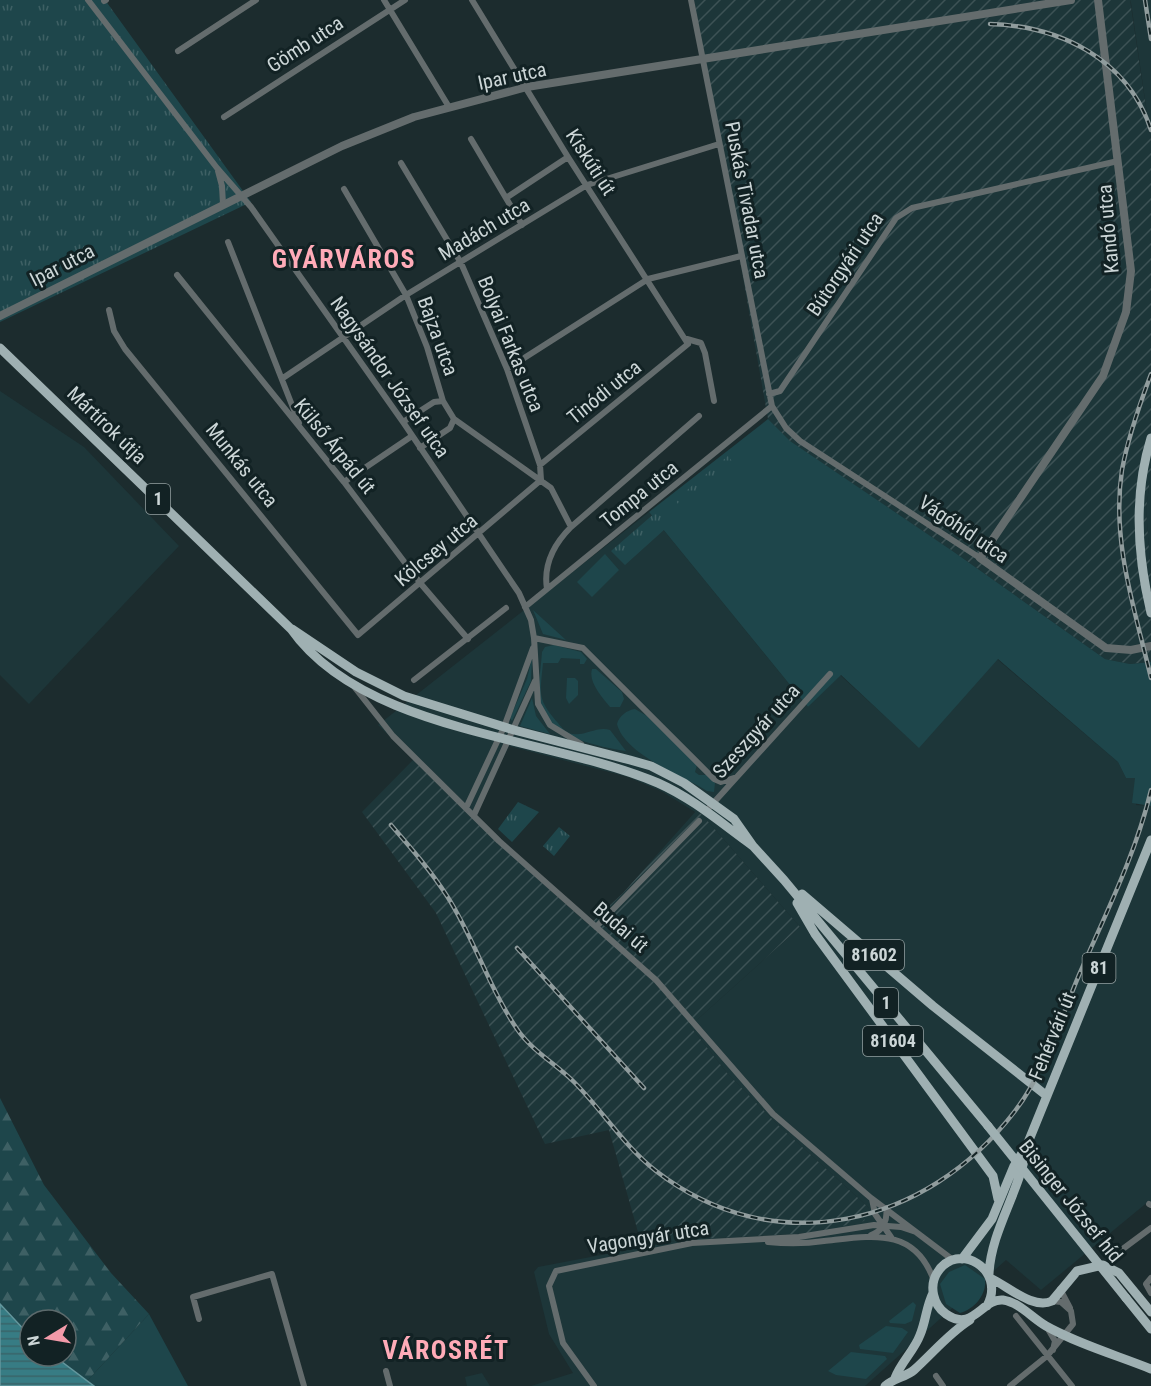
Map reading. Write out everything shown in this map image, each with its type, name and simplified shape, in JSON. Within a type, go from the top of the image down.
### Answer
[{"type":"main road","name":"Mártírok útja","points":[[0,348],[291,629],[300,642],[350,681],[382,699],[419,714],[499,737]]},
{"type":"main road","points":[[1151,438],[1143,470],[1139,529],[1143,577],[1151,613]]},
{"type":"main road","name":"Mártírok útja","points":[[291,629],[305,635],[356,672],[387,689],[425,704],[509,728]]},
{"type":"main road","name":"1","points":[[509,728],[651,766],[714,802],[734,819],[753,846],[784,880]]},
{"type":"main road","name":"1","points":[[499,737],[646,779],[681,794],[707,810],[753,846]]},
{"type":"main road","name":"Fehérvári út","points":[[958,1260],[987,1227],[1014,1166],[1027,1145],[1151,840]]},
{"type":"main road","name":"81602","points":[[784,880],[1047,1096]]},
{"type":"main road","name":"Bisinger József híd","points":[[784,880],[988,1126],[1151,1329]]},
{"type":"main road","name":"81604","points":[[784,880],[815,934],[993,1176],[998,1202]]},
{"type":"main road","name":"Fehérvári út","points":[[989,1276],[992,1246],[1022,1172],[1027,1145]]},
{"type":"main road","points":[[895,1378],[900,1365],[913,1351],[921,1335],[927,1307],[933,1293],[934,1281],[941,1268],[958,1260],[980,1265],[989,1276],[1039,1304],[1052,1301],[1077,1271],[1103,1265],[1119,1274],[1151,1312]]},
{"type":"main road","points":[[987,1306],[992,1295],[989,1276]]},
{"type":"main road","points":[[933,1293],[935,1301],[946,1314],[961,1319],[977,1315]]},
{"type":"main road","points":[[885,1386],[895,1378],[911,1372],[943,1340],[994,1301],[1007,1302],[1045,1326],[1151,1369]]},
{"type":"street","name":"Nagysándor József utca","points":[[88,0],[241,196],[403,422],[478,536],[519,593],[535,641],[538,704],[550,725],[592,750]]},
{"type":"street","points":[[178,51],[256,0]]},
{"type":"street","points":[[384,0],[448,107]]},
{"type":"street","name":"Gömb utca","points":[[224,117],[405,0]]},
{"type":"street","name":"Kiskúti út","points":[[472,0],[568,157],[688,341],[701,343],[714,401]]},
{"type":"street","name":"Puskás Tivadar utca","points":[[691,0],[772,406]]},
{"type":"street","name":"Kandó utca","points":[[980,558],[1103,376],[1116,346],[1126,312],[1131,271],[1098,0]]},
{"type":"street","name":"Ipar utca","points":[[0,316],[342,146],[414,117],[527,87],[1068,1]]},
{"type":"street","points":[[471,139],[522,225]]},
{"type":"street","name":"Madách utca","points":[[283,378],[406,295],[587,185],[719,144]]},
{"type":"street","points":[[506,198],[568,157]]},
{"type":"street","name":"Bútorgyári utca","points":[[769,394],[780,391],[896,218],[912,208],[1118,161]]},
{"type":"street","name":"Bolyai Farkas utca","points":[[401,163],[461,262],[507,369],[540,465],[541,480]]},
{"type":"street","points":[[217,168],[222,186],[223,204]]},
{"type":"street","name":"Bajza utca","points":[[344,189],[406,295],[427,347],[442,401],[450,409],[454,419]]},
{"type":"street","points":[[228,242],[302,429]]},
{"type":"street","points":[[507,369],[648,279],[741,256]]},
{"type":"street","name":"Külső Árpád út","points":[[177,275],[344,482],[421,584],[468,639]]},
{"type":"street","name":"Munkás utca","points":[[109,310],[114,331],[125,349],[358,635]]},
{"type":"street","name":"Tinódi utca","points":[[540,465],[688,341]]},
{"type":"street","points":[[403,422],[434,402],[442,401]]},
{"type":"street","name":"Vágóhíd utca","points":[[772,406],[786,428],[800,441],[980,558],[1106,648],[1131,650],[1151,646]]},
{"type":"street","name":"Tompa utca","points":[[525,607],[772,406]]},
{"type":"street","points":[[547,589],[545,577],[549,559],[557,542],[571,526],[699,416]]},
{"type":"street","points":[[420,448],[450,428],[454,419],[551,488],[571,526]]},
{"type":"street","points":[[344,482],[412,436]]},
{"type":"street","name":"Kölcsey utca","points":[[358,635],[534,489],[541,480]]},
{"type":"street","points":[[414,680],[506,608]]},
{"type":"street","points":[[474,815],[510,740],[509,728],[535,641],[583,648],[710,776],[721,782],[737,777]]},
{"type":"street","name":"Szeszgyár utca","points":[[707,810],[830,674]]},
{"type":"street","points":[[466,808],[499,737],[509,728],[536,680]]},
{"type":"street","name":"Budai út","points":[[350,681],[373,714],[466,808],[656,980],[773,1114],[871,1198],[958,1260]]},
{"type":"street","points":[[596,927],[699,820]]},
{"type":"street","points":[[871,1198],[875,1214],[882,1226],[894,1239],[905,1243],[921,1255],[934,1281]]},
{"type":"street","points":[[868,1236],[877,1233],[887,1220],[886,1208]]},
{"type":"street","points":[[866,1227],[875,1214]]},
{"type":"street","name":"Budai út","points":[[882,1226],[901,1227],[920,1234]]},
{"type":"street","name":"Vagongyár utca","points":[[594,1386],[563,1343],[549,1286],[556,1271],[692,1243],[747,1241],[882,1226]]},
{"type":"street","points":[[1120,1251],[1151,1228]]},
{"type":"street","name":"Vagongyár utca","points":[[747,1241],[794,1244],[868,1236],[894,1239]]},
{"type":"street","points":[[199,1319],[193,1297],[272,1274],[304,1386]]},
{"type":"street","points":[[1151,1278],[1146,1284],[1151,1293]]},
{"type":"street","points":[[1010,1386],[1053,1351],[1074,1320],[1060,1289]]},
{"type":"street","points":[[1052,1301],[1061,1302],[1071,1311]]},
{"type":"street","points":[[1016,1316],[1072,1386]]},
{"type":"street","points":[[1045,1326],[1055,1341],[1053,1351]]},
{"type":"street","points":[[386,1371],[390,1386]]},
{"type":"street","points":[[936,1376],[943,1386]]},
{"type":"shaded area","points":[[694,0],[1130,0],[1151,141],[1151,471],[1146,510],[1151,577],[1151,662],[1130,664],[1105,659],[954,552],[789,441],[768,419]]},
{"type":"shaded area","points":[[1130,0],[1151,0],[1151,141],[1131,3]]},
{"type":"shaded area","points":[[0,391],[84,447],[179,546],[29,704],[0,675]]},
{"type":"shaded area","points":[[1151,471],[1151,577],[1146,510]]},
{"type":"shaded area","points":[[649,512],[808,707],[840,675],[919,747],[997,659],[1118,762],[1126,778],[1135,778],[1136,805],[1151,806],[1151,1202],[1149,1201],[1041,1290],[1006,1260],[865,1386],[531,1386],[573,1373],[549,1334],[534,1272],[538,1267],[680,1240],[812,1233],[869,1208],[778,1125],[727,1073],[690,1026],[800,927],[705,818],[661,791],[628,777],[509,746],[474,818],[378,725]]},
{"type":"shaded area","points":[[414,759],[529,871],[589,925],[623,893],[697,810],[705,818],[800,927],[690,1026],[727,1073],[778,1125],[869,1208],[864,1221],[812,1233],[681,1240],[642,1246],[609,1130],[545,1144],[436,913],[362,812]]},
{"type":"shaded area","points":[[0,1304],[18,1323],[18,1368],[70,1368],[94,1386],[0,1386]]},
{"type":"shaded area","points":[[482,1373],[490,1386],[467,1386],[465,1377]]},
{"type":"green space","points":[[0,0],[105,0],[251,202],[0,322]]},
{"type":"green space","points":[[768,419],[790,441],[954,552],[1105,659],[1130,664],[1151,662],[1151,806],[1132,803],[1135,778],[1126,778],[1118,762],[998,659],[919,748],[841,675],[808,707],[649,512]]},
{"type":"green space","points":[[728,456],[738,469],[685,513],[675,500]]},
{"type":"green space","points":[[663,506],[675,520],[625,565],[611,551]]},
{"type":"green space","points":[[605,554],[619,570],[592,597],[577,582]]},
{"type":"green space","points":[[533,610],[566,640],[543,634]]},
{"type":"green space","points":[[554,645],[581,652],[587,659],[584,664],[580,664],[580,659],[561,658],[558,663],[543,663],[541,690],[546,708],[561,727],[569,733],[610,730],[626,751],[577,739],[555,726],[547,718],[540,701],[539,688],[542,652],[545,647]]},
{"type":"green space","points":[[532,658],[531,681],[512,721],[510,718],[527,679]]},
{"type":"green space","points":[[592,669],[596,669],[622,692],[624,699],[620,707],[610,707],[600,694],[592,679]]},
{"type":"green space","points":[[567,678],[575,678],[578,681],[578,695],[569,704],[566,698]]},
{"type":"green space","points":[[532,698],[536,716],[550,734],[520,726]]},
{"type":"green space","points":[[635,709],[647,716],[697,765],[695,772],[699,775],[706,775],[715,783],[714,792],[707,791],[656,763],[631,745],[622,735],[617,724],[624,714]]},
{"type":"green space","points":[[518,802],[539,812],[512,842],[498,829]]},
{"type":"green space","points":[[559,827],[570,836],[554,856],[543,846]]},
{"type":"green space","points":[[0,1098],[44,1185],[111,1273],[149,1314],[87,1381],[70,1368],[78,1368],[78,1308],[18,1308],[18,1323],[0,1304]]},
{"type":"green space","points":[[965,1265],[985,1279],[985,1285],[979,1300],[971,1308],[960,1313],[946,1304],[940,1284],[949,1272]]},
{"type":"green space","points":[[913,1302],[916,1305],[912,1321],[905,1324],[890,1323],[889,1321]]},
{"type":"green space","points":[[149,1314],[188,1386],[94,1386],[87,1381]]},
{"type":"green space","points":[[886,1326],[902,1328],[908,1332],[893,1353],[860,1349],[859,1345]]},
{"type":"green space","points":[[851,1352],[885,1356],[887,1359],[866,1379],[836,1375],[828,1371]]},
{"type":"railway","points":[[1145,0],[1151,39]]},
{"type":"railway","points":[[990,24],[1041,31],[1088,51],[1126,84],[1140,105],[1151,130]]},
{"type":"railway","points":[[1151,374],[1127,446],[1119,497],[1126,575],[1151,678]]},
{"type":"railway","points":[[391,825],[428,869],[457,912],[498,997],[523,1037],[574,1082],[644,1161],[702,1200],[750,1217],[799,1223],[847,1219],[894,1205],[939,1182],[979,1150],[1015,1111],[1035,1080],[1051,1045],[1128,861],[1151,790]]},
{"type":"railway","points":[[517,948],[644,1088]]},
{"type":"district","name":"GYÁRVÁROS","points":[[344,259]]},
{"type":"district","name":"VÁROSRÉT","points":[[446,1350]]}]
